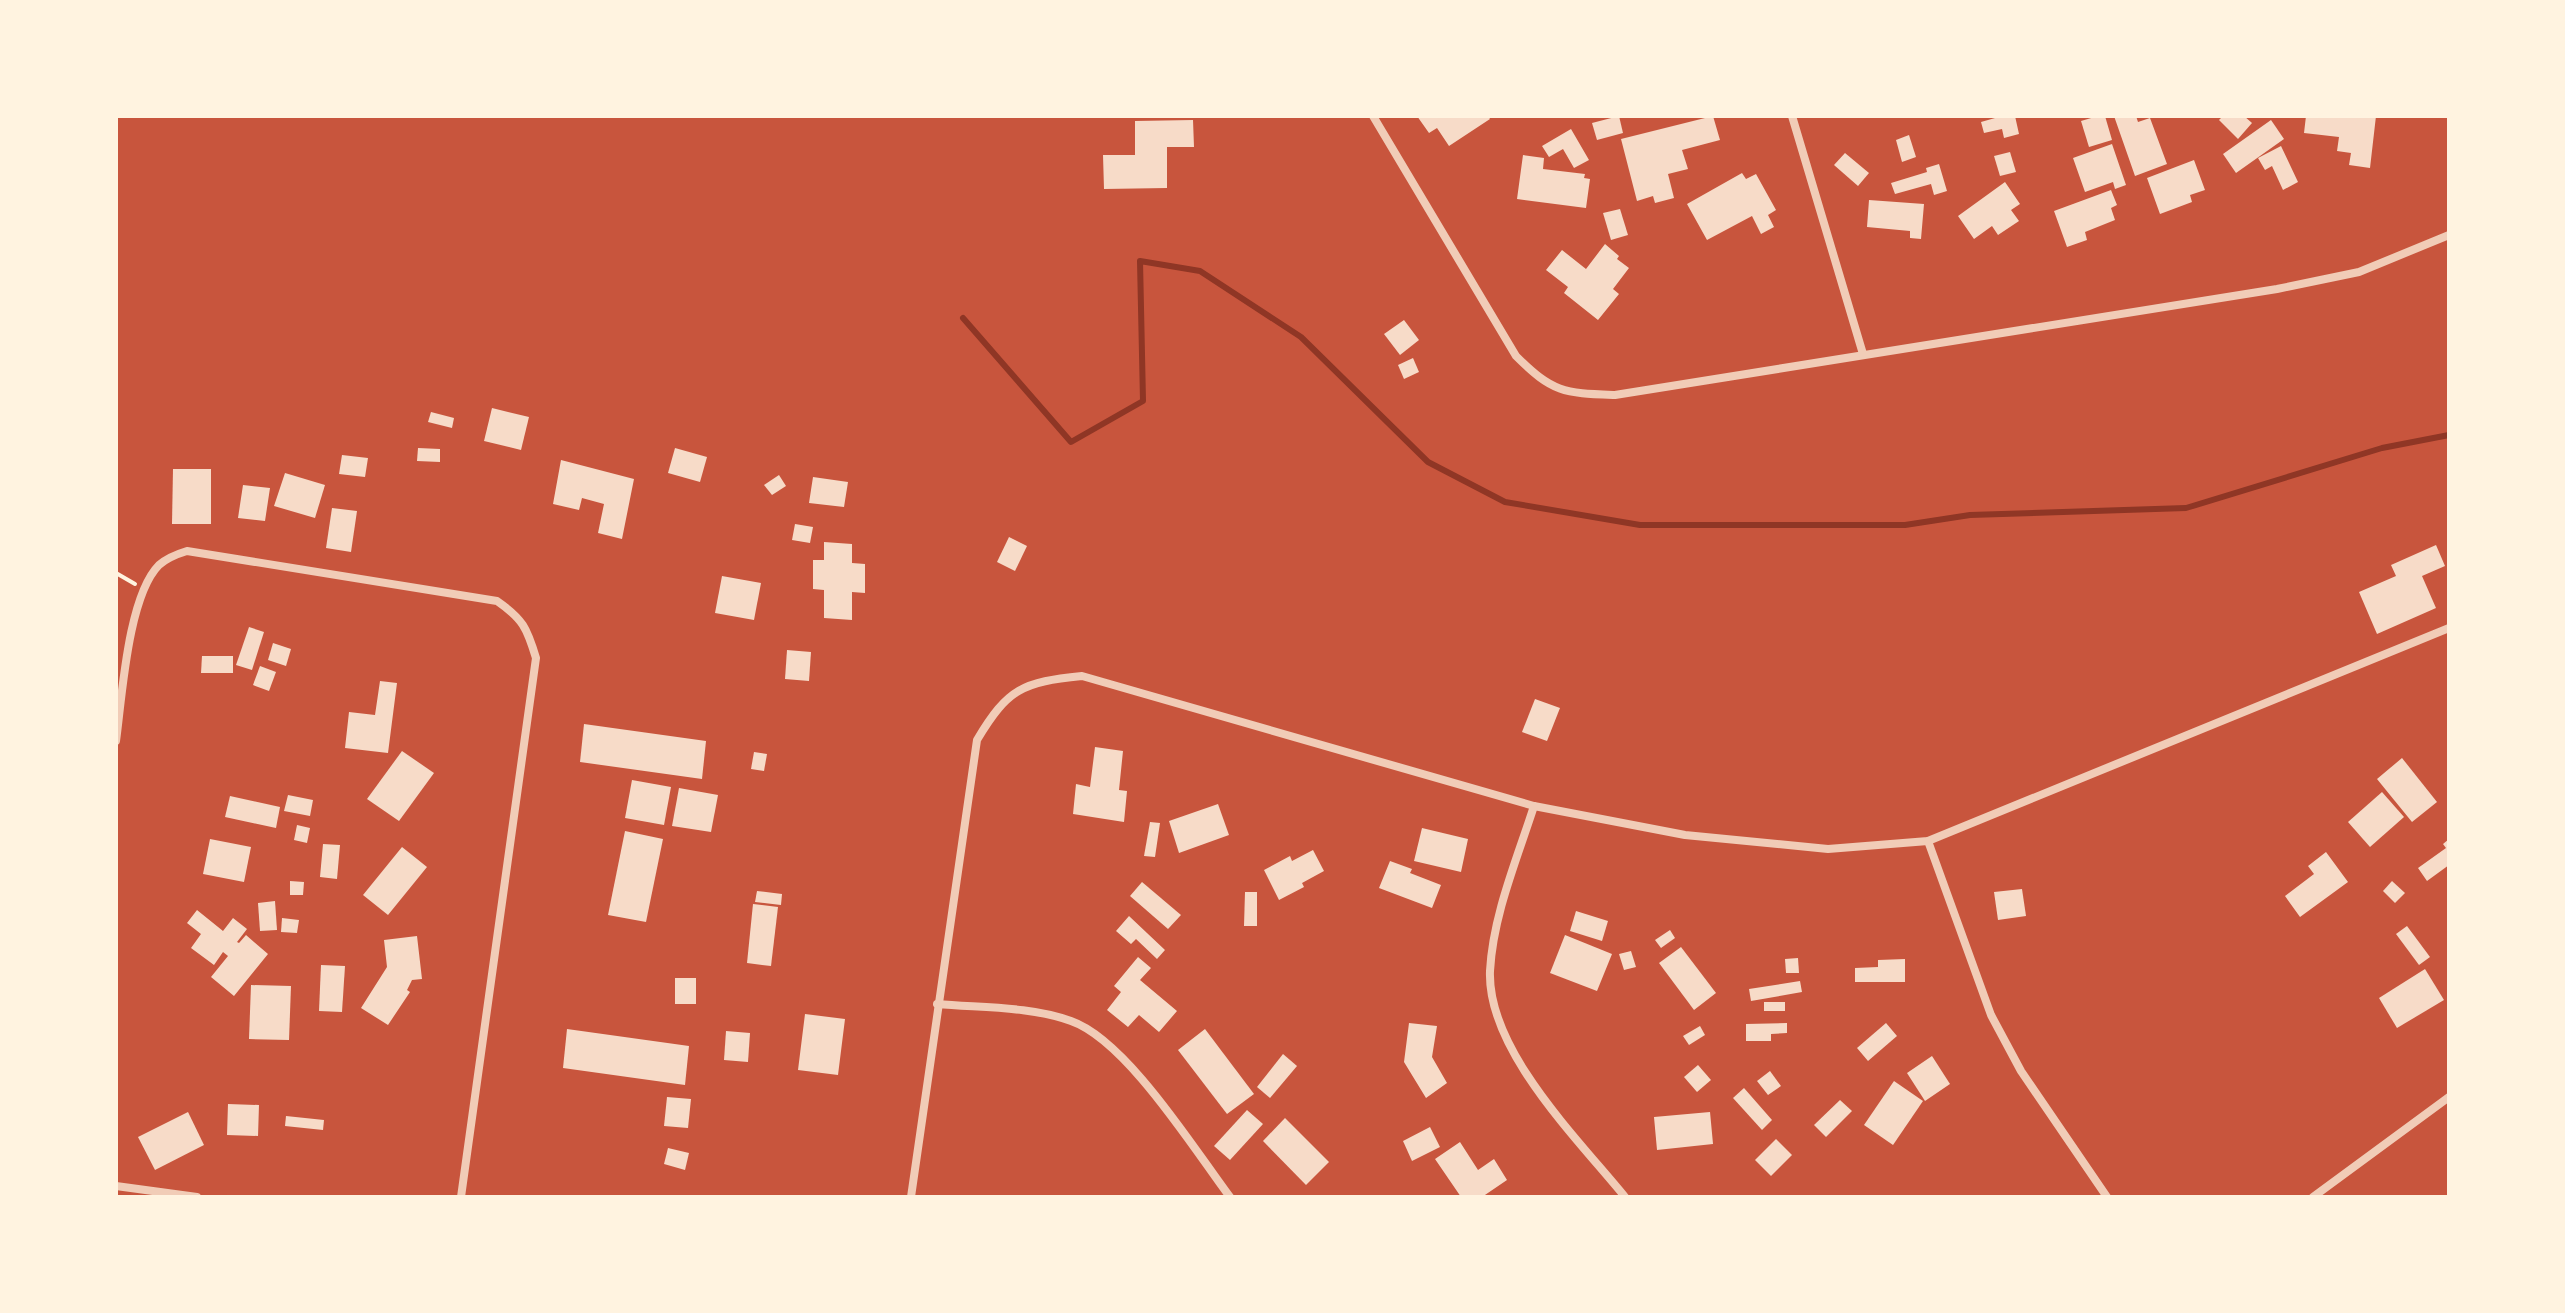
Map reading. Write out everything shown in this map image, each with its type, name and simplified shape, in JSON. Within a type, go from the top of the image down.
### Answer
[{"type":"street","points":[[1373,116],[1516,356],[1540,380],[1571,394],[1615,395],[2277,289],[2359,272],[2449,235]]},
{"type":"street","points":[[1792,116],[1863,354]]},
{"type":"street","points":[[116,741],[132,632],[143,588],[159,566],[172,556],[187,551],[497,601],[518,616],[527,630],[536,658],[461,1197]]},
{"type":"street","points":[[911,1197],[977,740],[991,716],[1006,699],[1025,686],[1048,679],[1082,676],[1534,806],[1685,835],[1828,849],[1928,841],[2449,628]]},
{"type":"street","points":[[1534,806],[1498,919],[1490,969],[1493,1000],[1511,1049],[1537,1089],[1625,1197]]},
{"type":"street","points":[[1928,841],[1991,1015],[2021,1071],[2107,1197]]},
{"type":"street","points":[[937,1004],[1051,1014],[1095,1032],[1115,1048],[1133,1069],[1230,1197]]},
{"type":"street","points":[[2313,1197],[2449,1097]]},
{"type":"street","points":[[116,1186],[197,1197]]},
{"type":"path","points":[[116,573],[143,588]]},
{"type":"building","points":[[1417,116],[1488,116],[1490,119],[1449,146],[1437,128],[1429,133]]},
{"type":"building","points":[[1619,116],[1623,133],[1597,140],[1592,123]]},
{"type":"building","points":[[1713,116],[1720,140],[1682,150],[1688,169],[1668,174],[1674,198],[1655,203],[1653,196],[1637,201],[1621,139]]},
{"type":"building","points":[[2015,116],[2019,134],[2004,138],[2002,129],[1984,133],[1981,122]]},
{"type":"building","points":[[2105,116],[2112,140],[2089,147],[2081,121]]},
{"type":"building","points":[[2114,116],[2136,116],[2138,122],[2150,118],[2167,164],[2135,176]]},
{"type":"building","points":[[2223,116],[2244,116],[2252,123],[2238,139],[2219,120]]},
{"type":"building","points":[[2306,116],[2376,116],[2370,168],[2349,165],[2351,153],[2337,151],[2339,137],[2304,133]]},
{"type":"building","points":[[1193,120],[1194,147],[1167,147],[1167,188],[1104,189],[1103,155],[1135,155],[1135,121]]},
{"type":"building","points":[[2271,120],[2284,139],[2236,173],[2223,154]]},
{"type":"building","points":[[1571,129],[1589,160],[1574,168],[1563,149],[1549,157],[1542,146]]},
{"type":"building","points":[[1909,135],[1916,157],[1902,162],[1896,140]]},
{"type":"building","points":[[2112,144],[2126,185],[2115,189],[2113,182],[2085,192],[2073,158]]},
{"type":"building","points":[[2281,146],[2298,182],[2283,190],[2272,166],[2265,170],[2258,158]]},
{"type":"building","points":[[2010,152],[2016,172],[2000,176],[1994,156]]},
{"type":"building","points":[[1845,153],[1869,173],[1858,186],[1834,165]]},
{"type":"building","points":[[1523,155],[1544,158],[1543,169],[1585,174],[1584,178],[1590,179],[1586,208],[1517,199]]},
{"type":"building","points":[[2194,160],[2205,190],[2190,195],[2192,202],[2160,214],[2147,178]]},
{"type":"building","points":[[1939,164],[1947,191],[1934,195],[1931,184],[1895,194],[1891,183],[1927,172],[1926,168]]},
{"type":"building","points":[[1742,173],[1746,179],[1756,174],[1776,210],[1768,215],[1774,227],[1761,234],[1752,216],[1707,240],[1687,204]]},
{"type":"building","points":[[2005,182],[2020,204],[2011,210],[2019,221],[1998,235],[1992,226],[1974,239],[1958,216]]},
{"type":"building","points":[[2111,190],[2117,205],[2111,208],[2115,220],[2085,232],[2087,240],[2067,247],[2054,211]]},
{"type":"building","points":[[1869,200],[1924,204],[1921,239],[1910,238],[1910,231],[1867,227]]},
{"type":"building","points":[[1620,209],[1628,235],[1611,240],[1603,213]]},
{"type":"building","points":[[1605,244],[1629,268],[1613,289],[1619,294],[1598,320],[1564,293],[1568,287],[1546,270],[1562,250],[1586,269]]},
{"type":"building","points":[[1404,320],[1419,340],[1400,355],[1384,334]]},
{"type":"building","points":[[1413,358],[1419,372],[1404,379],[1398,365]]},
{"type":"building","points":[[492,408],[529,417],[521,450],[484,441]]},
{"type":"building","points":[[431,412],[454,418],[452,428],[428,422]]},
{"type":"building","points":[[418,448],[440,449],[440,462],[417,461]]},
{"type":"building","points":[[675,448],[707,457],[700,482],[668,473]]},
{"type":"building","points":[[342,455],[368,458],[365,477],[339,474]]},
{"type":"building","points":[[561,460],[634,479],[622,539],[598,533],[604,504],[582,498],[579,510],[553,504]]},
{"type":"building","points":[[173,469],[211,469],[211,524],[172,524]]},
{"type":"building","points":[[285,473],[325,485],[315,518],[274,506]]},
{"type":"building","points":[[779,475],[786,486],[772,495],[764,485]]},
{"type":"building","points":[[813,477],[848,482],[844,507],[809,503]]},
{"type":"building","points":[[243,485],[270,488],[265,521],[238,518]]},
{"type":"building","points":[[332,508],[357,511],[351,552],[326,548]]},
{"type":"building","points":[[795,524],[813,527],[810,543],[792,540]]},
{"type":"building","points":[[1009,537],[1027,546],[1015,571],[997,562]]},
{"type":"building","points":[[824,542],[852,544],[852,563],[865,564],[865,593],[852,592],[852,620],[824,618],[824,590],[813,589],[813,560],[824,560]]},
{"type":"building","points":[[2436,545],[2445,566],[2422,576],[2436,608],[2377,634],[2359,592],[2396,576],[2391,565]]},
{"type":"building","points":[[722,576],[761,583],[754,620],[715,613]]},
{"type":"building","points":[[249,627],[264,632],[252,670],[236,665]]},
{"type":"building","points":[[273,643],[291,649],[286,666],[268,660]]},
{"type":"building","points":[[787,650],[811,652],[809,681],[785,679]]},
{"type":"building","points":[[202,656],[233,656],[233,673],[201,673]]},
{"type":"building","points":[[260,666],[276,672],[269,691],[253,685]]},
{"type":"building","points":[[380,681],[397,683],[388,753],[345,748],[349,712],[375,715]]},
{"type":"building","points":[[1535,699],[1560,708],[1547,741],[1522,732]]},
{"type":"building","points":[[584,724],[706,741],[702,779],[580,762]]},
{"type":"building","points":[[1095,747],[1123,751],[1119,790],[1127,791],[1124,822],[1073,814],[1076,784],[1090,787]]},
{"type":"building","points":[[402,751],[434,773],[399,821],[367,799]]},
{"type":"building","points":[[754,752],[767,754],[764,771],[751,769]]},
{"type":"building","points":[[2402,758],[2437,802],[2412,822],[2377,779]]},
{"type":"building","points":[[632,780],[671,787],[664,825],[625,818]]},
{"type":"building","points":[[679,788],[718,795],[711,832],[672,826]]},
{"type":"building","points":[[2382,792],[2404,817],[2370,847],[2348,822]]},
{"type":"building","points":[[288,795],[313,800],[310,816],[284,811]]},
{"type":"building","points":[[230,796],[280,807],[276,828],[225,817]]},
{"type":"building","points":[[1218,804],[1229,835],[1179,853],[1169,821]]},
{"type":"building","points":[[1150,822],[1160,823],[1155,857],[1144,856]]},
{"type":"building","points":[[297,825],[310,828],[307,843],[294,840]]},
{"type":"building","points":[[1422,828],[1468,839],[1461,872],[1414,861]]},
{"type":"building","points":[[625,831],[663,839],[646,922],[608,915]]},
{"type":"building","points":[[210,839],[251,847],[244,882],[203,874]]},
{"type":"building","points":[[2449,839],[2449,865],[2427,881],[2418,868],[2446,848],[2443,844]]},
{"type":"building","points":[[323,844],[340,845],[337,879],[320,877]]},
{"type":"building","points":[[402,847],[427,867],[388,915],[363,895]]},
{"type":"building","points":[[1313,850],[1324,871],[1302,883],[1304,887],[1279,900],[1264,870],[1290,856],[1292,861]]},
{"type":"building","points":[[2326,852],[2348,882],[2300,917],[2285,896],[2314,874],[2308,866]]},
{"type":"building","points":[[1390,861],[1441,885],[1432,908],[1379,888]]},
{"type":"building","points":[[290,881],[304,882],[303,895],[290,895]]},
{"type":"building","points":[[2392,881],[2405,893],[2395,903],[2383,891]]},
{"type":"building","points":[[1142,882],[1181,915],[1168,929],[1130,896]]},
{"type":"building","points":[[2022,889],[2026,916],[1998,920],[1994,892]]},
{"type":"building","points":[[757,891],[782,894],[781,905],[755,902]]},
{"type":"building","points":[[1245,892],[1257,892],[1257,926],[1244,926]]},
{"type":"building","points":[[275,901],[277,930],[260,931],[258,903]]},
{"type":"building","points":[[753,904],[778,907],[771,966],[747,963]]},
{"type":"building","points":[[197,910],[223,931],[233,918],[247,929],[237,942],[246,935],[268,954],[234,996],[211,977],[228,956],[223,952],[214,965],[191,948],[201,934],[187,923]]},
{"type":"building","points":[[1576,911],[1608,921],[1602,941],[1570,931]]},
{"type":"building","points":[[1129,916],[1165,950],[1157,959],[1136,939],[1131,944],[1116,931]]},
{"type":"building","points":[[282,918],[299,920],[297,933],[281,932]]},
{"type":"building","points":[[2407,926],[2430,957],[2419,965],[2396,934]]},
{"type":"building","points":[[1670,930],[1675,938],[1661,948],[1655,940]]},
{"type":"building","points":[[1565,935],[1612,954],[1597,991],[1550,973]]},
{"type":"building","points":[[417,936],[422,979],[412,980],[407,990],[410,992],[388,1025],[361,1008],[387,967],[384,940]]},
{"type":"building","points":[[1681,947],[1716,993],[1694,1010],[1659,963]]},
{"type":"building","points":[[1631,951],[1636,967],[1624,970],[1619,954]]},
{"type":"building","points":[[1138,957],[1151,968],[1140,980],[1177,1011],[1159,1032],[1139,1015],[1128,1027],[1107,1010],[1121,992],[1114,986]]},
{"type":"building","points":[[1798,958],[1799,973],[1786,973],[1785,959]]},
{"type":"building","points":[[1905,959],[1905,982],[1855,982],[1855,968],[1878,967],[1878,960]]},
{"type":"building","points":[[321,965],[345,966],[342,1012],[319,1011]]},
{"type":"building","points":[[2425,969],[2444,1000],[2397,1028],[2379,998]]},
{"type":"building","points":[[675,978],[696,978],[696,1004],[675,1004]]},
{"type":"building","points":[[1800,981],[1802,992],[1751,1001],[1749,989]]},
{"type":"building","points":[[251,985],[291,986],[289,1040],[249,1039]]},
{"type":"building","points":[[1764,1002],[1785,1002],[1785,1011],[1764,1011]]},
{"type":"building","points":[[805,1014],[845,1019],[838,1075],[798,1070]]},
{"type":"building","points":[[1409,1023],[1437,1026],[1432,1057],[1447,1083],[1426,1098],[1404,1062]]},
{"type":"building","points":[[1787,1023],[1787,1033],[1771,1034],[1771,1041],[1746,1041],[1746,1024]]},
{"type":"building","points":[[1886,1023],[1897,1036],[1868,1061],[1857,1048]]},
{"type":"building","points":[[1700,1026],[1705,1035],[1689,1045],[1683,1036]]},
{"type":"building","points":[[567,1029],[689,1046],[685,1085],[563,1068]]},
{"type":"building","points":[[1205,1029],[1254,1094],[1227,1114],[1178,1050]]},
{"type":"building","points":[[726,1031],[750,1033],[748,1062],[724,1060]]},
{"type":"building","points":[[1283,1054],[1297,1066],[1270,1098],[1257,1087]]},
{"type":"building","points":[[1932,1056],[1950,1084],[1925,1101],[1907,1073]]},
{"type":"building","points":[[1698,1065],[1711,1080],[1697,1092],[1684,1077]]},
{"type":"building","points":[[1770,1071],[1781,1086],[1768,1095],[1757,1081]]},
{"type":"building","points":[[1894,1081],[1923,1101],[1893,1145],[1864,1125]]},
{"type":"building","points":[[1744,1088],[1772,1120],[1762,1130],[1733,1098]]},
{"type":"building","points":[[667,1097],[691,1099],[688,1128],[664,1126]]},
{"type":"building","points":[[1840,1100],[1852,1111],[1826,1137],[1814,1125]]},
{"type":"building","points":[[228,1104],[259,1105],[258,1136],[227,1135]]},
{"type":"building","points":[[1247,1110],[1263,1124],[1230,1160],[1214,1146]]},
{"type":"building","points":[[188,1112],[204,1145],[155,1170],[138,1137]]},
{"type":"building","points":[[1710,1112],[1713,1144],[1657,1150],[1654,1117]]},
{"type":"building","points":[[286,1116],[324,1120],[323,1130],[285,1126]]},
{"type":"building","points":[[1285,1118],[1329,1162],[1306,1185],[1263,1141]]},
{"type":"building","points":[[1430,1127],[1440,1147],[1412,1161],[1403,1141]]},
{"type":"building","points":[[1776,1139],[1792,1155],[1771,1176],[1755,1160]]},
{"type":"building","points":[[1460,1142],[1478,1170],[1494,1159],[1507,1180],[1482,1197],[1461,1197],[1435,1159]]},
{"type":"building","points":[[668,1148],[689,1153],[685,1170],[664,1164]]},
{"type":"waterway","points":[[963,318],[1071,442],[1143,401],[1140,261],[1200,271],[1301,337],[1428,462],[1505,502],[1640,525],[1905,525],[1970,515],[2186,508],[2382,448],[2449,435]]}]
